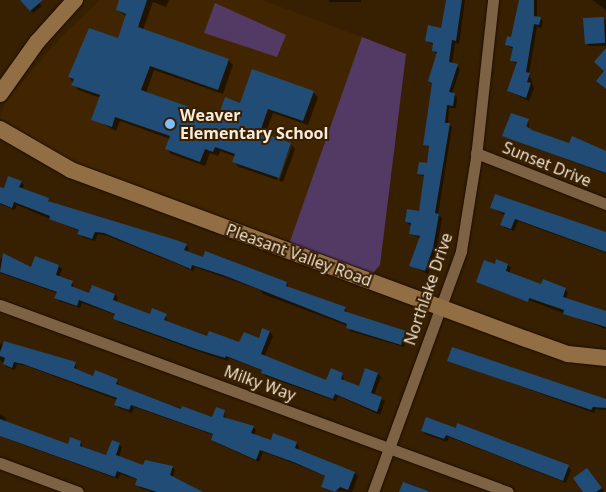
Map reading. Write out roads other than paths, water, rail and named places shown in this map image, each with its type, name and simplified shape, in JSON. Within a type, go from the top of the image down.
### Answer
[{"type":"street","points":[[0,94],[37,42],[75,0]]},
{"type":"street","name":"Northlake Drive","points":[[373,492],[441,307],[464,237],[476,153],[493,0]]},
{"type":"street","name":"Pleasant Valley Road","points":[[0,128],[71,170],[568,354],[606,358]]},
{"type":"street","name":"Sunset Drive","points":[[476,153],[606,204]]},
{"type":"street","name":"Milky Way","points":[[0,305],[508,492]]},
{"type":"street","points":[[0,463],[78,492]]},
{"type":"place","name":"Weaver Elementary School","points":[[170,124]]}]
